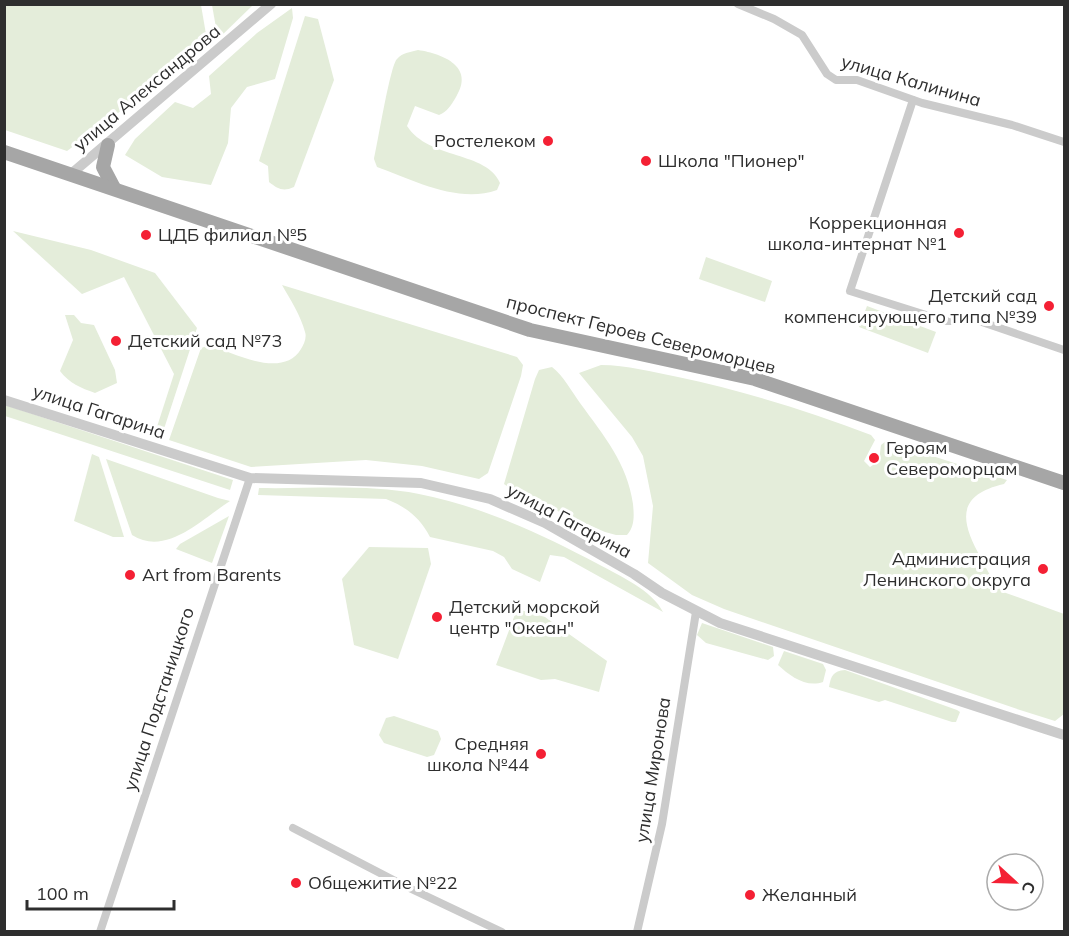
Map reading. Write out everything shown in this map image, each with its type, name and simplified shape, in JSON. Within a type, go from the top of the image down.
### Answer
[{"type":"main road","points":[[108,144],[103,167],[114,188]]},
{"type":"main road","name":"проспект Героев Североморцев","points":[[4,152],[530,330],[755,379],[1065,483]]},
{"type":"street","name":"улица Александрова","points":[[71,174],[271,4]]},
{"type":"street","name":"улица Калинина","points":[[738,4],[774,19],[802,35],[831,77],[841,81],[857,80],[913,100],[1012,125],[1065,142]]},
{"type":"street","points":[[913,100],[850,291],[945,321],[980,321],[1065,350]]},
{"type":"street","name":"улица Гагарина","points":[[4,400],[250,478],[421,483],[471,493],[545,523],[696,612],[749,633],[807,649],[1065,735]]},
{"type":"street","name":"улица Подстаницкого","points":[[100,932],[250,478]]},
{"type":"street","name":"улица Миронова","points":[[637,932],[663,824],[696,612]]},
{"type":"street","points":[[293,828],[403,885],[502,932]]},
{"type":"green space","points":[[212,4],[253,5],[218,39]]},
{"type":"green space","points":[[4,5],[201,5],[208,46],[67,151],[5,130]]},
{"type":"green space","points":[[292,8],[293,18],[275,79],[247,87],[231,108],[228,143],[211,185],[162,177],[125,155],[135,139],[175,102],[193,108],[211,94],[209,76],[257,33]]},
{"type":"green space","points":[[305,16],[318,19],[334,80],[294,187],[284,189],[269,182],[268,166],[259,161]]},
{"type":"green space","points":[[418,50],[438,55],[454,64],[462,78],[461,87],[449,108],[439,115],[415,106],[407,126],[429,145],[483,165],[500,183],[497,190],[482,194],[451,192],[421,184],[377,167],[374,159],[394,65],[401,55]]},
{"type":"green space","points":[[13,231],[91,250],[155,273],[197,328],[161,438],[154,436],[174,374],[124,277],[82,294]]},
{"type":"green space","points":[[706,257],[772,281],[765,302],[699,279]]},
{"type":"green space","points":[[282,285],[517,357],[523,365],[521,376],[488,473],[479,479],[422,466],[366,460],[251,467],[169,440],[201,348],[210,345],[258,362],[271,363],[293,358],[301,349],[305,332]]},
{"type":"green space","points":[[867,306],[936,332],[928,353],[859,327]]},
{"type":"green space","points":[[65,315],[74,315],[81,323],[94,325],[115,370],[117,383],[95,393],[76,385],[60,371],[73,340]]},
{"type":"green space","points":[[601,365],[640,369],[751,395],[871,435],[875,440],[864,461],[870,467],[879,461],[881,445],[886,441],[1007,480],[1004,484],[977,495],[970,502],[966,521],[974,545],[1001,589],[1006,593],[1064,614],[1064,714],[1055,721],[724,609],[692,595],[648,563],[653,506],[643,456],[632,437],[579,373]]},
{"type":"green space","points":[[552,367],[560,374],[606,439],[626,476],[634,516],[633,524],[627,535],[605,532],[517,493],[504,484],[535,379],[539,370]]},
{"type":"green space","points":[[5,405],[233,480],[230,490],[5,416]]},
{"type":"green space","points":[[92,454],[99,457],[124,537],[113,537],[74,521]]},
{"type":"green space","points":[[106,459],[230,501],[171,539],[158,542],[145,541],[132,535]]},
{"type":"green space","points":[[259,488],[379,489],[419,494],[465,506],[533,532],[616,573],[643,590],[663,612],[564,557],[550,555],[540,582],[512,569],[504,557],[493,551],[430,537],[412,514],[386,499],[258,495]]},
{"type":"green space","points":[[229,516],[212,563],[176,549],[180,544]]},
{"type":"green space","points":[[369,547],[428,548],[431,564],[398,659],[354,645],[342,579]]},
{"type":"green space","points":[[517,609],[545,617],[607,661],[599,692],[555,679],[541,680],[496,665]]},
{"type":"green space","points":[[702,623],[773,647],[774,656],[768,660],[706,643],[697,635]]},
{"type":"green space","points":[[784,651],[823,664],[826,670],[823,682],[804,682],[788,673],[778,665]]},
{"type":"green space","points":[[845,670],[957,710],[960,712],[956,722],[885,700],[879,702],[829,687],[833,675]]},
{"type":"green space","points":[[394,716],[438,731],[441,739],[434,755],[427,757],[384,743],[379,735],[386,718]]},
{"type":"place","name":"Ростелеком","points":[[548,141]]},
{"type":"place","name":"Школа \"Пионер\"","points":[[646,161]]},
{"type":"place","name":"Коррекционная школа-интернат №1","points":[[959,233]]},
{"type":"place","name":"ЦДБ филиал №5","points":[[146,235]]},
{"type":"place","name":"Детский сад компенсирующего типа №39","points":[[1049,306]]},
{"type":"place","name":"Детский сад №73","points":[[116,341]]},
{"type":"place","name":"Героям Cевероморцам","points":[[874,458]]},
{"type":"place","name":"Администрация Ленинского округа","points":[[1043,569]]},
{"type":"place","name":"Art from Barents","points":[[130,575]]},
{"type":"place","name":"Детский морской центр \"Океан\"","points":[[437,617]]},
{"type":"place","name":"Средняя школа №44","points":[[541,754]]},
{"type":"place","name":"Общежитие №22","points":[[296,883]]},
{"type":"place","name":"Желанный","points":[[750,895]]}]
